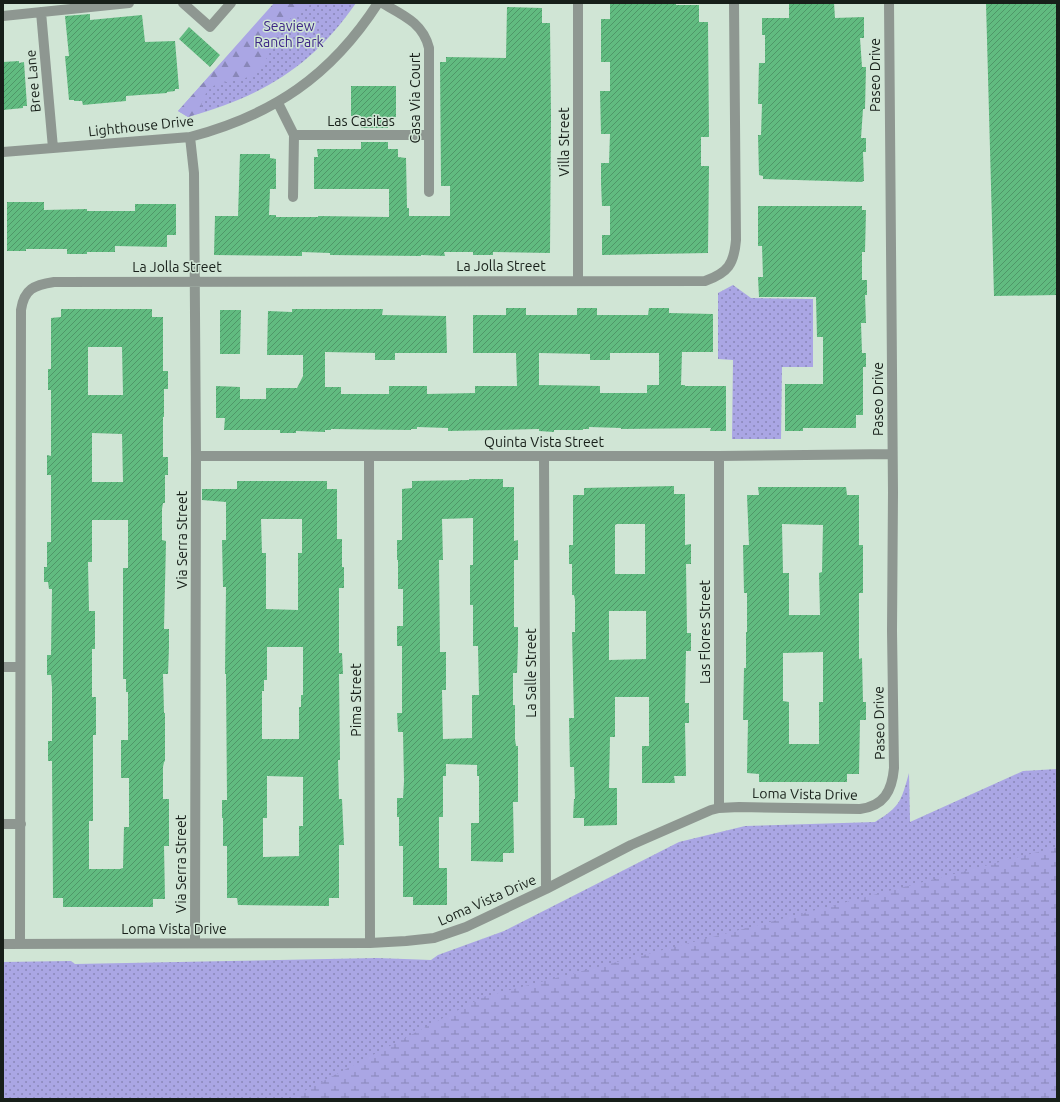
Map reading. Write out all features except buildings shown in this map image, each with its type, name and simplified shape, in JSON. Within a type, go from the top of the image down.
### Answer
[{"type":"street","points":[[3,16],[130,3]]},
{"type":"street","points":[[183,3],[210,27],[231,3]]},
{"type":"street","name":"Lighthouse Drive","points":[[3,152],[190,137],[213,131],[278,103],[308,82],[335,58],[350,41],[378,3]]},
{"type":"street","name":"Casa Via Court","points":[[382,3],[414,22],[427,38],[429,48],[429,192]]},
{"type":"street","name":"Villa Street","points":[[578,3],[578,280]]},
{"type":"street","name":"La Jolla Street","points":[[20,667],[20,310],[28,291],[34,286],[54,282],[705,281],[716,277],[732,261],[735,253],[736,240],[734,3]]},
{"type":"street","name":"Paseo Drive","points":[[887,794],[893,780],[894,768],[889,3]]},
{"type":"street","name":"Bree Lane","points":[[41,12],[53,148]]},
{"type":"street","points":[[278,103],[294,135],[293,197]]},
{"type":"street","name":"Las Casitas","points":[[294,135],[428,135]]},
{"type":"street","name":"Via Serra Street","points":[[190,137],[194,173],[196,456],[195,943]]},
{"type":"street","name":"Quinta Vista Street","points":[[196,456],[719,456],[892,454]]},
{"type":"street","name":"Pima Street","points":[[369,456],[370,943]]},
{"type":"street","name":"La Salle Street","points":[[544,456],[546,889]]},
{"type":"street","name":"Las Flores Street","points":[[719,456],[719,808]]},
{"type":"street","points":[[3,667],[20,667],[20,943]]},
{"type":"street","name":"Loma Vista Drive","points":[[3,944],[370,943],[406,941],[442,935],[466,927],[491,916],[631,845],[719,808],[860,809],[875,806],[887,794]]},
{"type":"street","points":[[3,824],[21,824]]},
{"type":"green space","points":[[274,3],[312,3],[285,23],[266,60],[257,71],[248,77],[215,85],[208,90],[203,99],[200,113],[188,117],[178,111]]},
{"type":"green space","name":"Seaview Ranch Park","points":[[275,3],[356,3],[322,45],[303,62],[262,89],[215,109],[188,117],[178,111]]},
{"type":"green space","points":[[733,285],[751,298],[813,299],[813,367],[782,367],[781,439],[732,439],[733,360],[718,359],[718,293]]},
{"type":"green space","points":[[1057,769],[1057,852],[910,1099],[3,1099],[3,962],[71,961],[75,964],[377,958],[431,960],[438,955],[504,931],[679,842],[745,826],[875,822],[890,812],[899,802],[902,797],[909,773],[910,822],[1023,771]]},
{"type":"green space","points":[[1057,847],[1057,1099],[289,1099],[483,997]]}]
